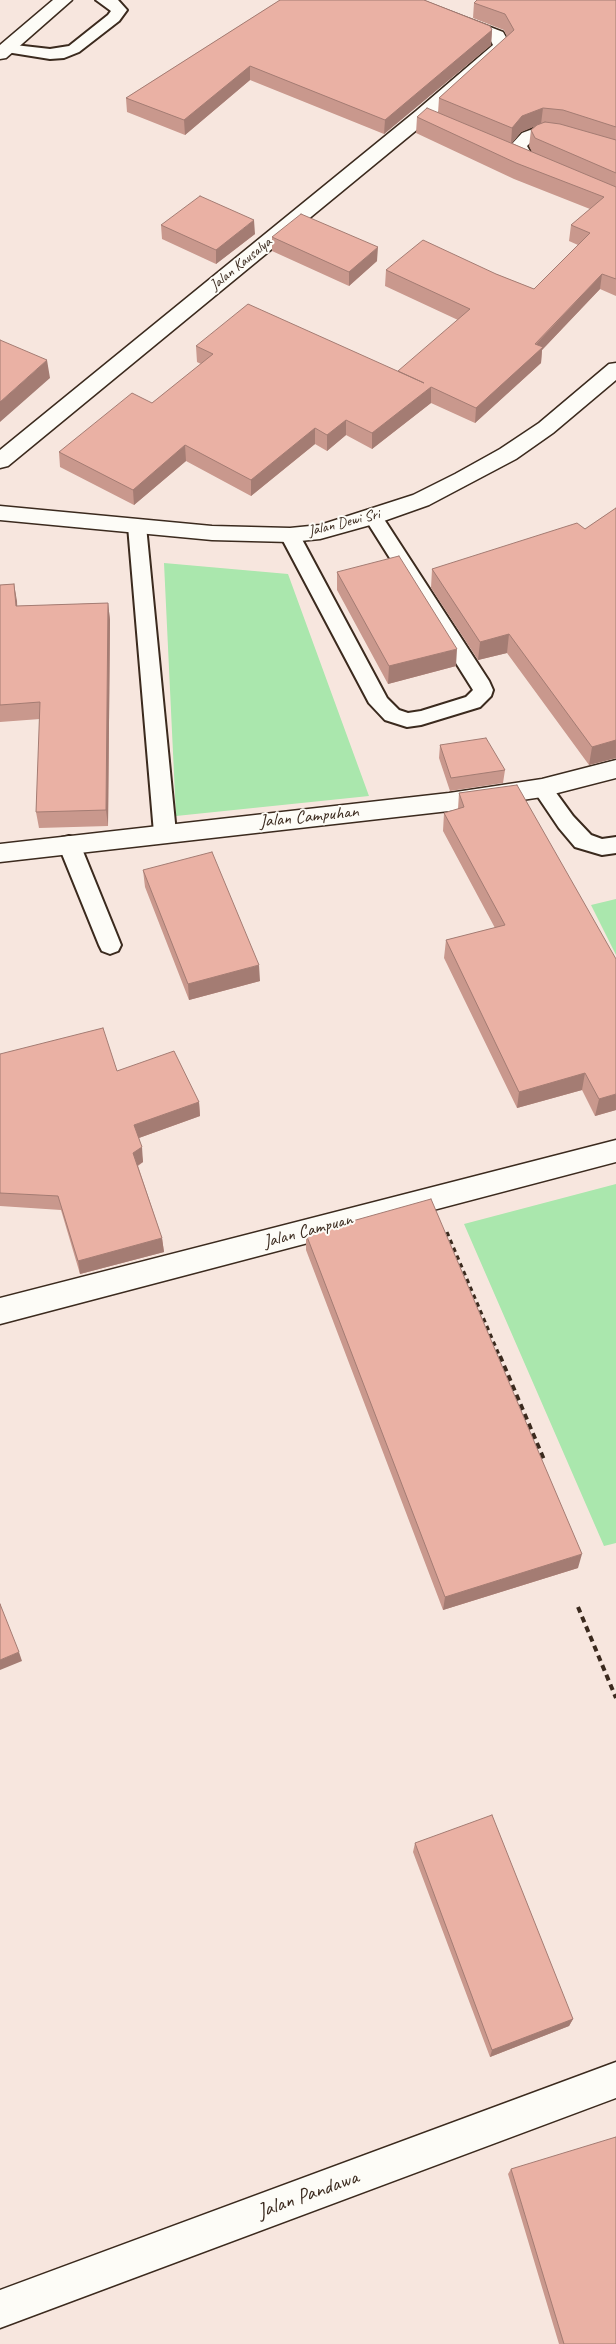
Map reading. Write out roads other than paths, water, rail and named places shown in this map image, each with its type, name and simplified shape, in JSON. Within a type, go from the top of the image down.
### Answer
[{"type":"street","points":[[3,51],[63,0]]},
{"type":"street","name":"Jalan Kausalya","points":[[0,461],[431,119],[502,46],[497,36],[404,0]]},
{"type":"street","name":"Jalan Dewi Sri","points":[[0,513],[212,533],[290,535],[320,532],[373,517],[421,500],[508,454],[546,428],[616,369]]},
{"type":"street","name":"Jalan Campuhan","points":[[0,853],[449,802],[542,788],[616,769]]},
{"type":"street","name":"Jalan Campuan","points":[[0,1311],[616,1151]]},
{"type":"street","name":"Jalan Pandawa","points":[[0,2310],[616,2080]]},
{"type":"lane","points":[[3,51],[50,54],[64,53],[74,49],[114,18],[119,10],[112,3],[104,0]]},
{"type":"lane","points":[[525,158],[519,145],[528,136],[541,131],[570,136],[616,150]]},
{"type":"lane","points":[[508,151],[555,171]]},
{"type":"lane","points":[[290,535],[379,703],[392,715],[407,720],[421,718],[474,702],[481,696],[483,690],[479,681],[373,517]]},
{"type":"lane","points":[[137,526],[165,834]]},
{"type":"lane","points":[[542,788],[566,822],[583,841],[602,847],[616,845]]},
{"type":"lane","points":[[69,844],[110,945]]}]
